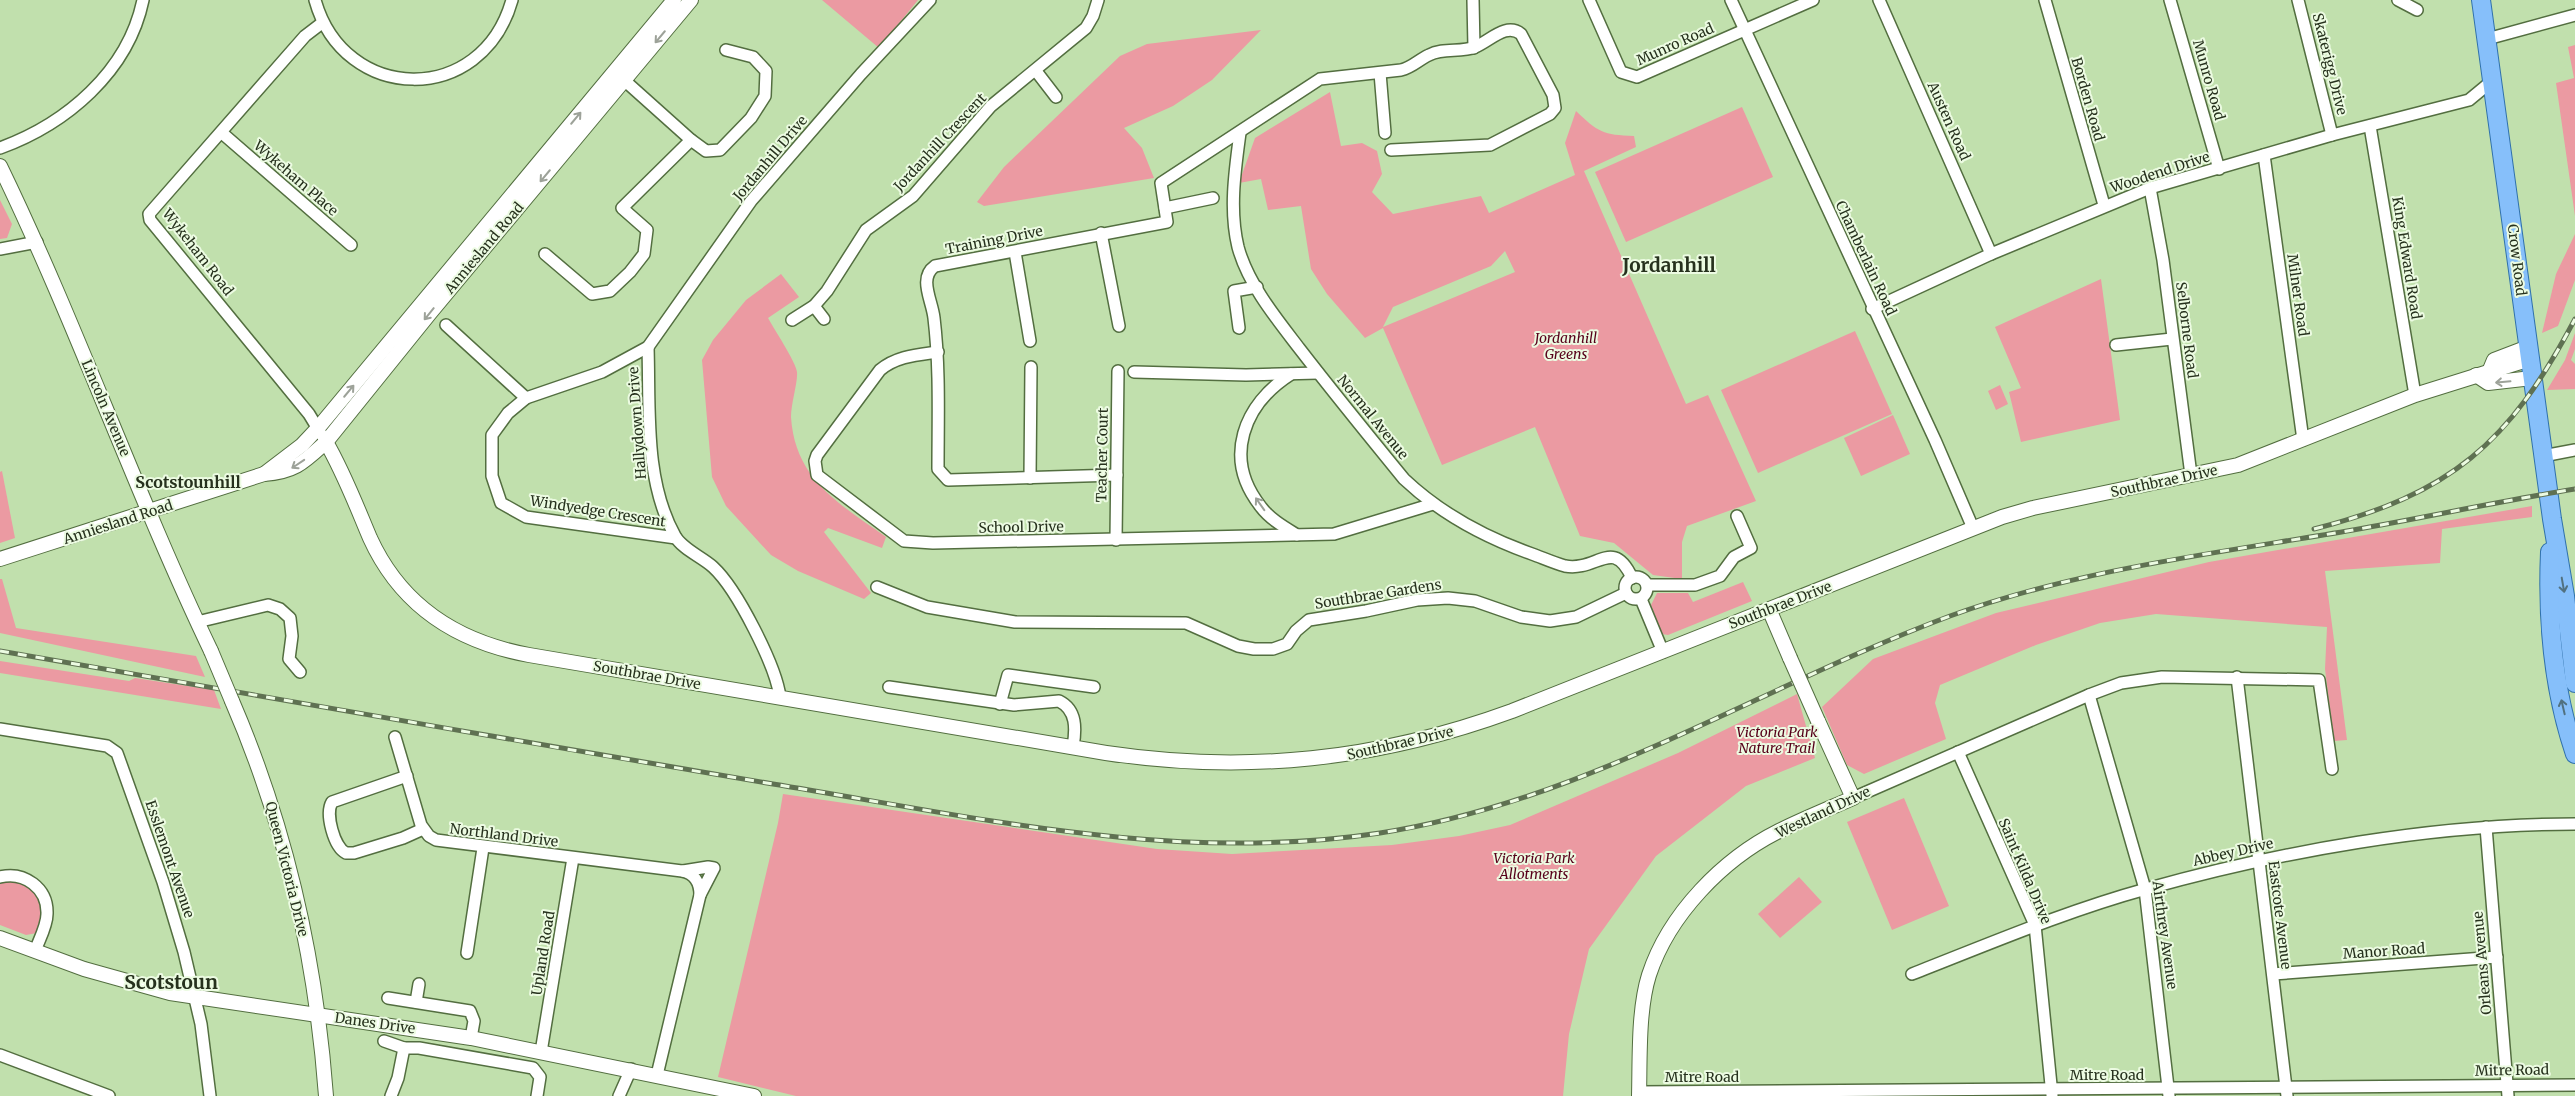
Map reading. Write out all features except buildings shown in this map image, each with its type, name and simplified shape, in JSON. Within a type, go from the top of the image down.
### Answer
[{"type":"main road","name":"Crow Road","points":[[2481,0],[2532,378],[2565,596],[2575,683]]},
{"type":"main road","name":"Crow Road","points":[[2552,519],[2548,594],[2550,626],[2558,686],[2575,754]]},
{"type":"street","points":[[0,148],[28,138],[61,118],[85,99],[125,48],[143,0]]},
{"type":"street","points":[[315,0],[322,23],[345,51],[360,63],[393,76],[412,80],[456,71],[479,56],[501,30],[512,0]]},
{"type":"street","name":"Anniesland Road","points":[[0,559],[264,474],[286,472],[311,455],[326,442],[430,312],[674,0]]},
{"type":"street","name":"Anniesland Road","points":[[264,474],[302,445],[318,428],[560,147],[624,80],[691,0]]},
{"type":"street","name":"Jordanhill Drive","points":[[648,347],[751,201],[861,74],[930,0]]},
{"type":"street","name":"Jordanhill Crescent","points":[[792,320],[814,306],[827,291],[866,230],[913,196],[991,106],[1036,71],[1086,28],[1094,16],[1098,0]]},
{"type":"street","points":[[1473,0],[1474,48]]},
{"type":"street","name":"Munro Road","points":[[1589,0],[1621,72],[1629,76],[1638,77],[1813,0]]},
{"type":"street","name":"Chamberlain Road","points":[[1730,0],[1872,309],[1935,440],[1973,528]]},
{"type":"street","name":"Austen Road","points":[[1879,0],[1991,254]]},
{"type":"street","name":"Borden Road","points":[[2045,0],[2104,205]]},
{"type":"street","name":"Munro Road","points":[[2170,0],[2219,169]]},
{"type":"street","name":"Skaterigg Drive","points":[[2300,0],[2332,135]]},
{"type":"street","points":[[2398,0],[2417,10]]},
{"type":"street","points":[[2487,39],[2575,15]]},
{"type":"street","name":"Wykeham Road","points":[[322,23],[305,36],[222,133],[149,214],[150,220],[309,414],[326,442]]},
{"type":"street","points":[[1213,198],[1165,208],[1161,183],[1320,79],[1380,73],[1414,67],[1428,55],[1474,48],[1506,30],[1518,31],[1553,95],[1555,108],[1550,114],[1490,145],[1392,150]]},
{"type":"street","points":[[624,80],[691,140],[706,150],[720,150],[750,118],[765,96],[766,71],[753,57],[726,50]]},
{"type":"street","points":[[1036,71],[1056,97]]},
{"type":"street","points":[[1380,73],[1385,134]]},
{"type":"street","name":"Woodend Drive","points":[[1872,309],[1991,254],[2104,205],[2150,188],[2332,135],[2469,100],[2492,81]]},
{"type":"street","name":"Woodend Drive","points":[[2469,100],[2496,106]]},
{"type":"street","name":"King Edward Road","points":[[2370,126],[2414,395]]},
{"type":"street","name":"Wykeham Place","points":[[222,133],[351,245]]},
{"type":"street","name":"Normal Avenue","points":[[1240,133],[1234,202],[1237,237],[1244,261],[1264,300],[1318,373],[1404,479],[1454,519],[1505,545],[1564,566],[1578,567],[1606,557],[1617,557],[1625,562],[1632,578]]},
{"type":"street","points":[[545,254],[592,294],[610,291],[630,272],[644,254],[647,230],[622,208],[691,140]]},
{"type":"street","name":"Milner Road","points":[[2264,155],[2303,440]]},
{"type":"street","name":"Lincoln Avenue","points":[[0,166],[37,242],[210,651]]},
{"type":"street","name":"Selborne Road","points":[[2150,188],[2162,248],[2190,475]]},
{"type":"street","name":"Training Drive","points":[[1118,475],[948,480],[941,475],[938,469],[938,352],[934,313],[926,277],[928,270],[935,266],[1167,222],[1165,208]]},
{"type":"street","points":[[1102,234],[1119,326]]},
{"type":"street","points":[[0,248],[37,242]]},
{"type":"street","points":[[1015,252],[1030,341]]},
{"type":"street","points":[[1239,328],[1234,292],[1257,286]]},
{"type":"street","points":[[814,306],[824,319]]},
{"type":"street","points":[[446,325],[526,398]]},
{"type":"street","points":[[2116,345],[2172,339]]},
{"type":"street","name":"Windyedge Crescent","points":[[648,347],[602,372],[526,398],[508,413],[492,435],[492,476],[502,503],[526,517],[676,538]]},
{"type":"street","name":"Hallydown Drive","points":[[648,347],[652,454],[658,499],[676,538],[714,568],[740,604],[764,650],[780,698]]},
{"type":"street","name":"School Drive","points":[[938,352],[900,358],[890,362],[880,370],[817,455],[815,461],[817,475],[904,541],[933,544],[1334,534],[1433,504]]},
{"type":"street","name":"Southbrae Drive","points":[[326,442],[344,474],[370,538],[389,571],[400,585],[424,609],[458,633],[501,650],[1154,759],[1208,763],[1282,762],[1371,752],[1437,736],[1485,721],[1973,528],[2033,508],[2238,465],[2414,395],[2483,374],[2529,353]]},
{"type":"street","points":[[1030,478],[1031,367]]},
{"type":"street","name":"Teacher Court","points":[[1116,540],[1118,371]]},
{"type":"street","points":[[1134,372],[1318,373]]},
{"type":"street","points":[[1291,374],[1274,384],[1259,400],[1248,419],[1241,446],[1244,472],[1261,507],[1277,522],[1296,535]]},
{"type":"street","points":[[2483,374],[2488,383],[2532,378]]},
{"type":"street","points":[[2544,456],[2575,450]]},
{"type":"street","points":[[1647,585],[1695,586],[1720,576],[1734,557],[1751,548],[1736,516]]},
{"type":"street","points":[[1640,577],[1647,585],[1646,594],[1641,598],[1631,598],[1626,592],[1626,586],[1632,578],[1640,577]]},
{"type":"street","name":"Southbrae Gardens","points":[[877,587],[928,607],[1015,622],[1186,622],[1238,646],[1254,649],[1273,649],[1287,644],[1296,631],[1309,620],[1366,611],[1417,600],[1448,598],[1475,601],[1521,617],[1550,621],[1576,617],[1626,592]]},
{"type":"street","points":[[1641,598],[1663,652]]},
{"type":"street","points":[[197,622],[261,607],[274,606],[290,618],[292,636],[290,659],[300,672]]},
{"type":"street","points":[[1769,609],[1853,798]]},
{"type":"street","name":"Queen Victoria Drive","points":[[210,651],[256,761],[283,847],[303,930],[318,1015],[326,1096]]},
{"type":"street","points":[[1000,704],[1008,676],[1094,687]]},
{"type":"street","name":"Westland Drive","points":[[1639,1094],[1644,997],[1649,975],[1668,934],[1693,901],[1719,873],[1751,848],[1779,831],[2089,695],[2120,683],[2162,677],[2319,680],[2332,769]]},
{"type":"street","name":"Eastcote Avenue","points":[[2238,677],[2258,860],[2287,1092]]},
{"type":"street","points":[[889,687],[1000,704],[1059,702],[1066,705],[1074,719],[1073,747]]},
{"type":"street","name":"Airthrey Avenue","points":[[2089,695],[2145,889],[2169,1093]]},
{"type":"street","name":"Esslemont Avenue","points":[[0,728],[107,746],[117,752],[170,902],[196,998],[210,1096]]},
{"type":"street","points":[[395,737],[407,776],[423,828],[403,838],[354,853],[346,853],[338,844],[329,815],[332,802],[407,776]]},
{"type":"street","name":"Saint Kilda Drive","points":[[1958,752],[2035,925],[2052,1093]]},
{"type":"street","name":"Abbey Drive","points":[[1912,974],[2035,925],[2145,889],[2258,860],[2404,837],[2486,827],[2575,824]]},
{"type":"street","name":"Orleans Avenue","points":[[2486,827],[2508,1091]]},
{"type":"street","name":"Northland Drive","points":[[423,828],[429,836],[439,842],[682,871],[714,868],[700,895],[658,1075]]},
{"type":"street","points":[[467,953],[483,848]]},
{"type":"street","name":"Upland Road","points":[[541,1052],[573,858]]},
{"type":"street","points":[[682,871],[690,873],[696,879],[700,895]]},
{"type":"street","points":[[0,876],[12,875],[26,878],[36,886],[43,896],[47,908],[46,919],[35,951]]},
{"type":"street","name":"Danes Drive","points":[[0,938],[115,979],[196,998],[471,1038],[631,1069],[754,1096]]},
{"type":"street","name":"Manor Road","points":[[2273,974],[2497,957]]},
{"type":"street","points":[[416,1002],[419,984]]},
{"type":"street","points":[[388,998],[470,1011],[474,1021],[471,1038]]},
{"type":"street","points":[[384,1040],[404,1048],[419,1048],[533,1068],[540,1077],[537,1096]]},
{"type":"street","points":[[390,1096],[398,1078],[404,1048]]},
{"type":"street","points":[[0,1055],[109,1096]]},
{"type":"street","points":[[619,1096],[631,1069]]},
{"type":"street","name":"Mitre Road","points":[[1639,1094],[2508,1091],[2575,1085]]},
{"type":"green space","points":[[822,0],[918,0],[879,48]]},
{"type":"green space","points":[[1261,30],[1212,80],[1173,106],[1124,128],[1142,148],[1154,178],[984,206],[977,202],[1004,167],[1120,56],[1147,44]]},
{"type":"green space","points":[[2575,45],[2575,216],[2556,83],[2574,78],[2568,47]]},
{"type":"green space","name":"Jordanhill Greens","points":[[1330,92],[1341,146],[1362,143],[1377,151],[1382,174],[1372,192],[1393,214],[1481,196],[1489,213],[1575,175],[1565,143],[1576,111],[1590,124],[1602,131],[1615,135],[1634,136],[1636,147],[1584,171],[1686,404],[1708,395],[1756,501],[1687,526],[1682,542],[1682,579],[1653,575],[1614,543],[1580,536],[1535,427],[1442,465],[1383,328],[1365,338],[1327,294],[1311,269],[1301,206],[1268,210],[1261,179],[1239,183],[1255,138]],"holes":[[[1505,251],[1515,272],[1383,327],[1393,307],[1491,266]]]},
{"type":"green space","points":[[1742,107],[1773,177],[1626,242],[1595,172]]},
{"type":"green space","points":[[0,200],[12,224],[7,238],[0,239]]},
{"type":"green space","points":[[2575,234],[2575,280],[2558,326],[2542,333],[2556,274]]},
{"type":"green space","points":[[781,274],[799,297],[768,318],[796,367],[791,417],[794,439],[801,458],[823,488],[852,513],[886,537],[882,548],[828,528],[824,532],[871,593],[864,599],[798,571],[771,555],[726,506],[712,477],[702,360],[713,340],[746,300]]},
{"type":"green space","points":[[2101,279],[2120,420],[2021,442],[2009,392],[2021,388],[1995,327]]},
{"type":"green space","points":[[1855,331],[1892,414],[1758,473],[1721,390]]},
{"type":"green space","points":[[2575,333],[2575,349],[2571,360],[2575,364],[2575,389],[2547,390],[2565,360]]},
{"type":"green space","points":[[2000,385],[2008,404],[1996,410],[1988,391]]},
{"type":"green space","points":[[1893,415],[1910,454],[1861,476],[1844,438]]},
{"type":"green space","points":[[2,471],[15,538],[0,543],[0,472]]},
{"type":"green space","points":[[2532,506],[2532,517],[2442,529],[2440,563],[2325,571],[2347,740],[2334,741],[2325,669],[2327,627],[2156,614],[2100,623],[2036,645],[1940,685],[1935,703],[1946,739],[1864,774],[1847,765],[1822,707],[1873,659],[1996,613],[2209,562]]},
{"type":"green space","points":[[0,579],[2,579],[16,628],[196,656],[205,677],[0,633]]},
{"type":"green space","points":[[1743,582],[1752,601],[1668,635],[1662,634],[1651,605],[1657,593],[1688,593],[1693,602]]},
{"type":"green space","points":[[0,661],[129,681],[135,678],[214,690],[221,709],[0,673]]},
{"type":"green space","points":[[1797,694],[1815,758],[1746,786],[1656,856],[1589,949],[1569,1034],[1563,1096],[796,1096],[718,1077],[778,823],[783,794],[1157,849],[1232,854],[1392,845],[1459,836],[1510,825],[1678,753]]},
{"type":"green space","points":[[1904,798],[1949,906],[1892,930],[1847,822]]},
{"type":"green space","points":[[1799,877],[1822,902],[1780,938],[1758,914]]},
{"type":"green space","points":[[0,880],[23,884],[31,888],[36,894],[40,901],[41,910],[37,933],[26,935],[0,925]]},
{"type":"railway","points":[[2314,529],[2362,515],[2403,499],[2439,480],[2471,458],[2500,431],[2526,400],[2575,319]]},
{"type":"railway","points":[[0,651],[1000,822],[1151,840],[1227,843],[1303,841],[1380,833],[1455,818],[1528,796],[1670,740],[1879,644],[1950,616],[2048,586],[2149,564],[2353,530],[2575,489]]},
{"type":"district","name":"Jordanhill","points":[[1669,265]]},
{"type":"district","name":"Scotstounhill","points":[[188,482]]},
{"type":"district","name":"Scotstoun","points":[[171,982]]},
{"type":"park label","name":"Victoria Park Nature Trail","points":[[1777,740]]},
{"type":"park label","name":"Victoria Park Allotments","points":[[1534,866]]}]
